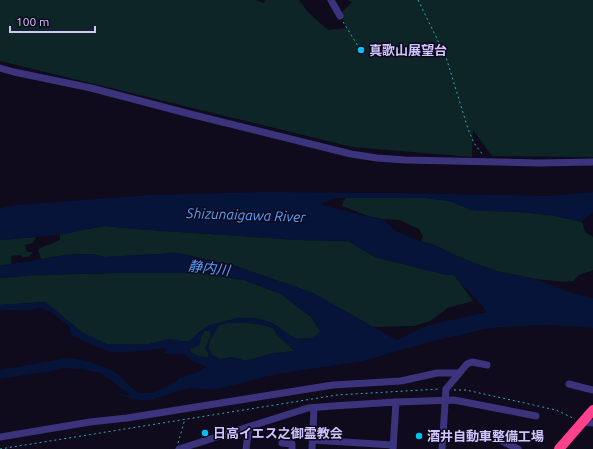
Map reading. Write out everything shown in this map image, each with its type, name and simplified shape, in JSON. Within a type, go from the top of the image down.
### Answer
[{"type":"highway","points":[[559,449],[589,418]]},
{"type":"street","points":[[331,0],[340,16]]},
{"type":"street","points":[[0,68],[91,88],[351,154],[405,160],[539,163],[593,162]]},
{"type":"street","points":[[442,449],[446,389],[467,364],[472,362],[487,365]]},
{"type":"street","points":[[0,437],[333,385],[401,381],[437,373],[459,372]]},
{"type":"street","points":[[569,384],[593,390]]},
{"type":"street","points":[[178,445],[249,427],[308,408],[454,400],[536,416]]},
{"type":"street","points":[[312,440],[393,447],[396,402]]},
{"type":"street","points":[[312,449],[314,408]]},
{"type":"street","points":[[246,449],[249,427]]},
{"type":"street","points":[[498,439],[518,449]]},
{"type":"street","points":[[282,443],[292,444],[292,449]]},
{"type":"path","points":[[418,0],[446,57],[468,129],[474,143],[488,162]]},
{"type":"path","points":[[340,16],[358,46]]},
{"type":"path","points":[[446,389],[466,390],[589,418]]},
{"type":"path","points":[[0,448],[185,419],[178,445]]},
{"type":"green space","points":[[0,0],[256,0],[264,3],[265,0],[299,0],[308,12],[328,30],[347,28],[340,14],[352,2],[347,0],[593,0],[593,157],[492,156],[473,130],[472,157],[352,147],[0,61]]},
{"type":"green space","points":[[346,198],[425,198],[450,201],[471,210],[551,215],[582,222],[585,232],[593,237],[593,270],[579,275],[573,281],[565,282],[536,279],[496,271],[459,257],[432,244],[421,242],[423,236],[419,229],[399,220],[371,217],[342,206],[343,201]]},
{"type":"green space","points":[[105,226],[299,240],[348,241],[375,257],[446,275],[453,275],[473,301],[448,308],[430,321],[414,326],[373,327],[313,293],[236,266],[178,253],[105,257],[93,254],[66,255],[41,259],[38,249],[60,240],[60,234]]},
{"type":"green space","points":[[36,237],[33,243],[25,245],[28,252],[32,252],[32,254],[28,257],[23,257],[20,255],[11,256],[11,264],[0,266],[0,240]]},
{"type":"green space","points":[[199,273],[244,280],[281,294],[311,317],[321,332],[312,338],[296,339],[272,323],[256,318],[238,318],[207,326],[188,342],[169,339],[149,344],[106,344],[83,333],[45,302],[0,305],[0,278],[32,275]]},
{"type":"green space","points":[[227,322],[251,323],[273,328],[279,337],[295,351],[270,354],[246,361],[232,357],[220,359],[212,355],[208,347],[210,340],[218,326]]},
{"type":"green space","points":[[204,331],[210,331],[211,335],[205,349],[209,353],[208,357],[198,356],[189,351],[191,348],[199,345]]},
{"type":"water","points":[[264,192],[550,196],[593,192],[593,212],[582,222],[551,215],[471,210],[450,201],[425,198],[337,198],[331,199],[322,205],[383,219],[394,230],[496,271],[536,279],[571,293],[593,298],[593,328],[549,325],[490,328],[425,343],[363,361],[277,374],[214,390],[191,388],[152,400],[139,400],[121,396],[116,393],[130,396],[101,373],[80,369],[63,368],[0,379],[0,370],[67,358],[89,361],[115,372],[138,393],[153,393],[177,381],[181,377],[200,372],[201,369],[207,367],[193,361],[184,354],[177,355],[164,353],[166,348],[130,352],[111,352],[71,335],[69,326],[50,312],[39,308],[31,310],[0,310],[0,305],[45,302],[83,333],[106,344],[149,344],[169,339],[188,342],[207,326],[238,318],[256,318],[272,323],[297,339],[312,338],[321,332],[311,317],[281,294],[244,280],[199,273],[32,275],[0,278],[0,266],[66,255],[93,254],[105,257],[178,253],[236,266],[313,293],[397,340],[429,325],[487,312],[453,275],[446,275],[375,257],[348,241],[299,240],[105,226],[66,234],[0,240],[0,208],[17,205],[151,195]],"holes":[[[227,323],[250,323],[273,328],[279,337],[295,351],[270,354],[246,361],[232,357],[220,359],[212,355],[208,347],[210,340],[218,326]],[[204,331],[210,331],[211,335],[205,349],[209,353],[208,357],[198,356],[189,351],[191,348],[199,345]]]},
{"type":"place","name":"真歌山展望台","points":[[361,50]]},
{"type":"place","name":"日高イエス之御霊教会","points":[[205,433]]},
{"type":"place","name":"酒井自動車整備工場","points":[[419,436]]},
{"type":"water label","name":"Shizunaigawa River","points":[[246,215]]},
{"type":"water label","name":"静内川","points":[[209,268]]}]
